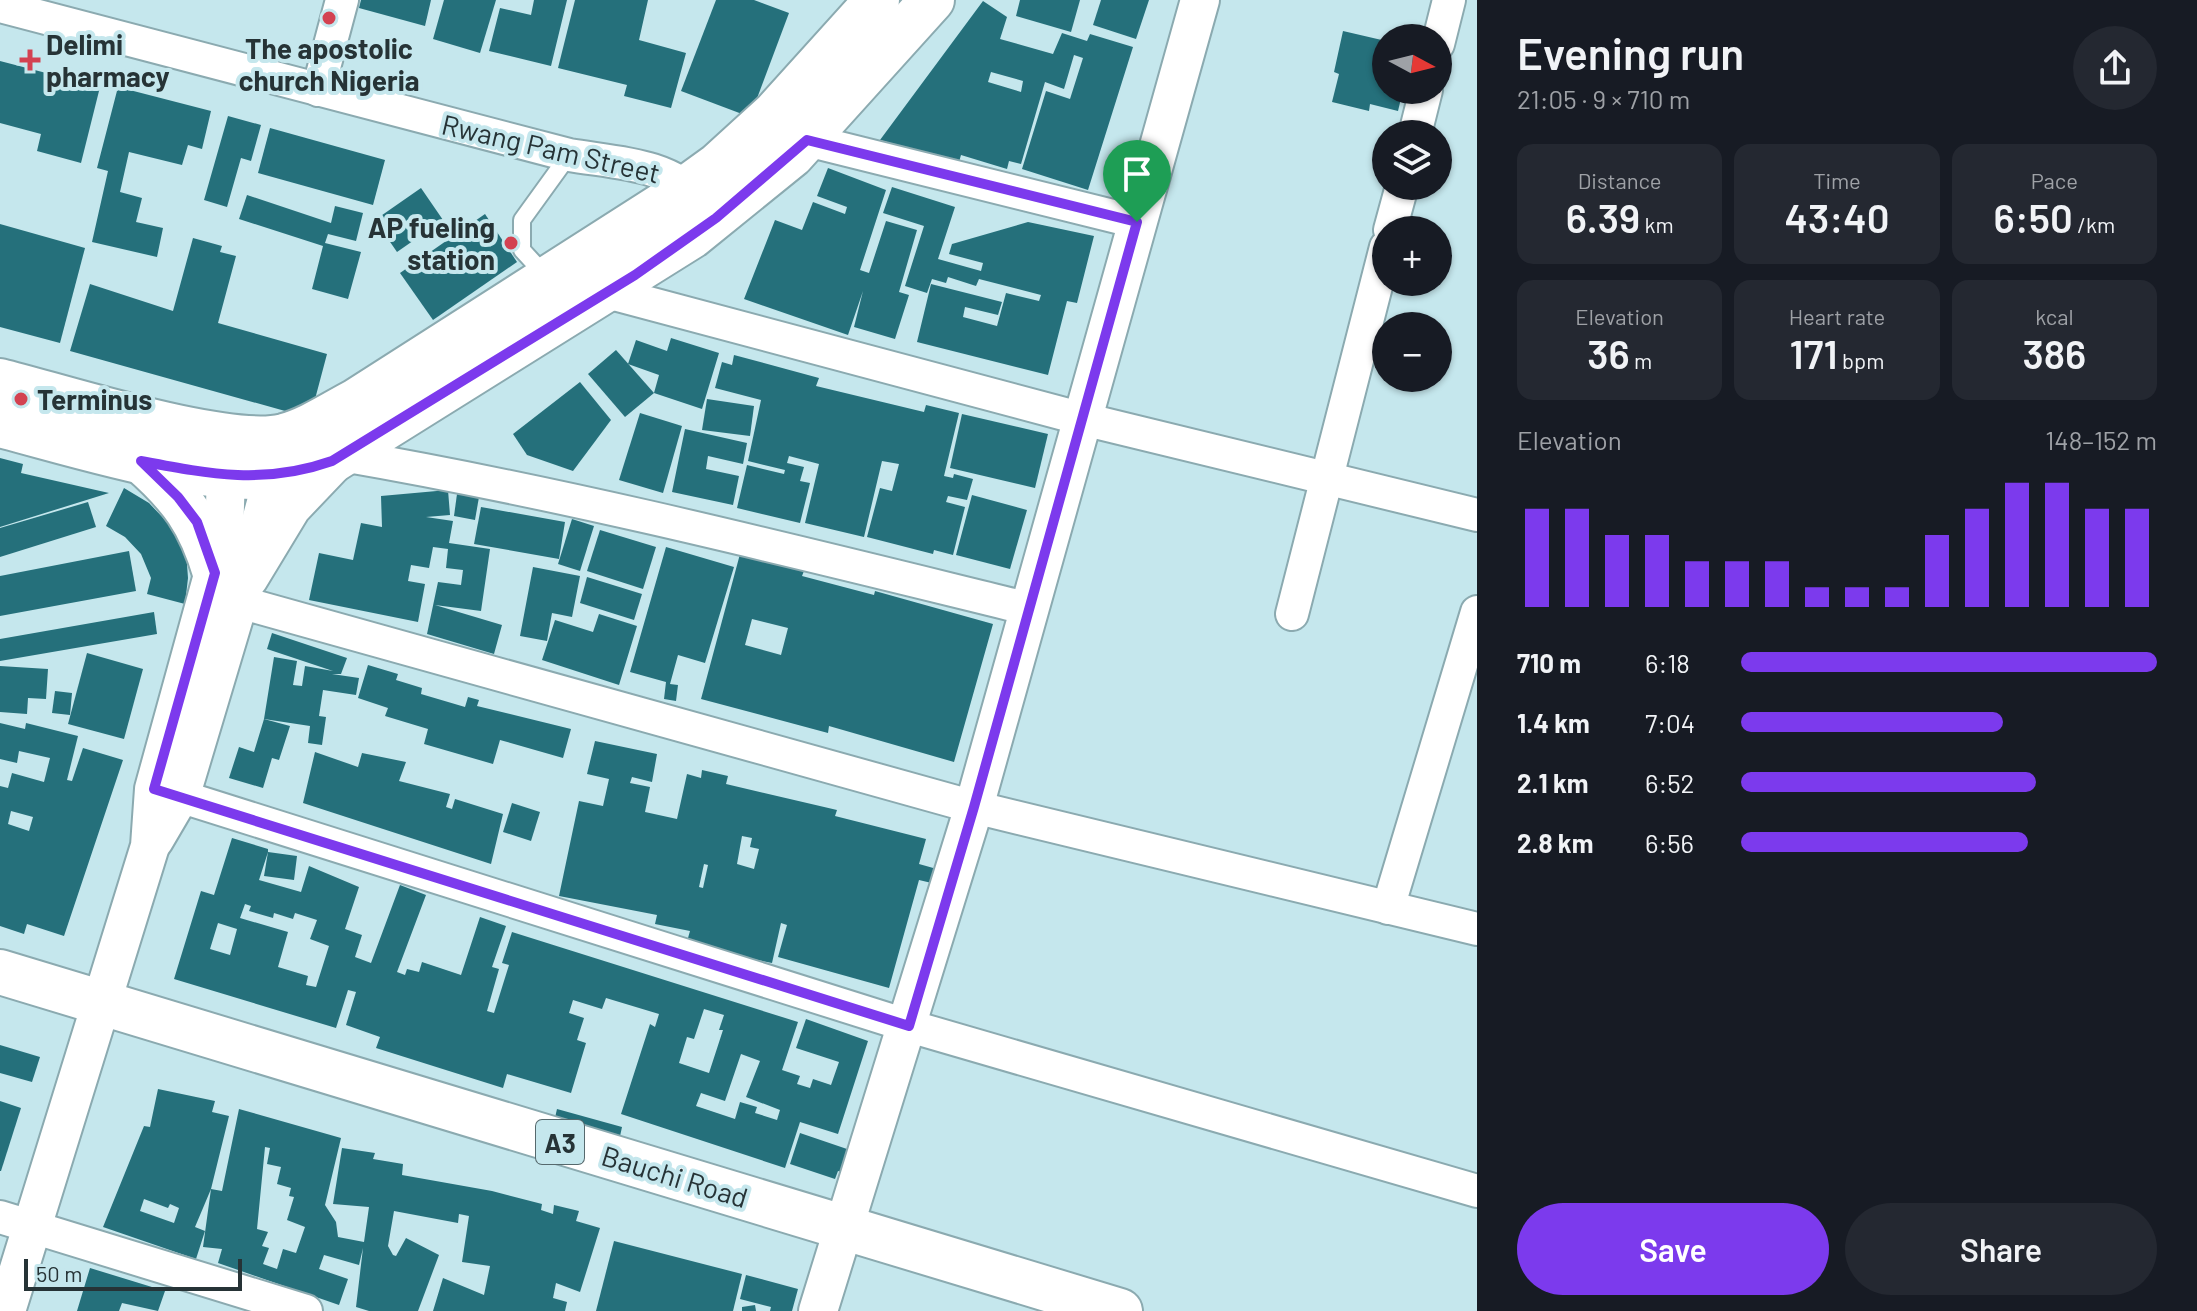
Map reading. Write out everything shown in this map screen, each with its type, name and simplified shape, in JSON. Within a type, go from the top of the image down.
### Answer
[{"type":"main road","points":[[0,425],[141,461],[310,450],[607,292],[702,202],[775,113],[875,12],[932,0]]},
{"type":"main road","points":[[141,461],[171,489],[197,522],[233,584],[289,506],[310,450],[548,278],[702,202],[807,140],[875,12]]},
{"type":"main road","points":[[0,381],[228,455]]},
{"type":"main road","name":"Bauchi Road","points":[[0,972],[97,1015],[840,1240],[1120,1311]]},
{"type":"main road","name":"Bauchi Road","points":[[0,999],[97,1015]]},
{"type":"main road","name":"Bauchi Road","points":[[840,1240],[1027,1311]]},
{"type":"street","points":[[318,90],[342,0]]},
{"type":"street","points":[[818,1311],[909,1026],[974,807],[1200,0]]},
{"type":"street","points":[[1443,24],[1449,0]]},
{"type":"street","name":"Rwang Pam Street","points":[[0,6],[569,155],[662,171],[702,202]]},
{"type":"street","points":[[807,140],[1137,222]]},
{"type":"street","points":[[607,292],[1083,419],[1477,515]]},
{"type":"street","points":[[1292,614],[1374,296]]},
{"type":"street","points":[[6,1311],[16,1222],[97,1015],[233,584],[310,450],[486,480],[616,507],[1030,609]]},
{"type":"street","points":[[228,455],[224,535],[233,584]]},
{"type":"street","points":[[233,584],[974,807],[1477,929]]},
{"type":"street","points":[[1388,908],[1477,612]]},
{"type":"street","points":[[168,791],[909,1026],[1477,1191]]},
{"type":"street","points":[[16,1222],[306,1311]]},
{"type":"lane","points":[[548,278],[522,250],[522,220],[569,155]]},
{"type":"building","points":[[361,0],[431,0],[425,26],[359,8]]},
{"type":"building","points":[[444,0],[496,0],[480,53],[433,39]]},
{"type":"building","points":[[534,0],[567,0],[551,66],[489,51],[500,8],[531,15]]},
{"type":"building","points":[[575,0],[648,0],[639,40],[686,53],[671,108],[624,96],[627,85],[558,68]]},
{"type":"building","points":[[716,0],[754,0],[789,13],[750,117],[681,91]]},
{"type":"building","points":[[1020,0],[1080,0],[1071,32],[1016,16]]},
{"type":"building","points":[[1101,0],[1149,0],[1136,39],[1093,25]]},
{"type":"building","points":[[983,1],[1007,17],[1000,39],[1053,54],[1062,33],[1087,41],[1090,34],[1133,47],[1088,190],[1022,169],[1046,91],[1070,99],[1083,58],[1074,55],[1064,89],[1045,82],[1021,164],[1009,161],[1007,169],[961,155],[959,162],[880,140]],"holes":[[[991,72],[1023,81],[1021,92],[988,82]]]},
{"type":"building","points":[[1343,31],[1372,38],[1372,104],[1400,104],[1398,111],[1370,104],[1369,111],[1332,102],[1339,74],[1334,72]]},
{"type":"building","points":[[0,61],[100,87],[81,163],[37,151],[41,134],[0,123]]},
{"type":"building","points":[[118,87],[211,111],[202,149],[188,145],[182,165],[129,152],[120,192],[142,198],[136,222],[163,228],[157,257],[92,242],[108,171],[97,168]]},
{"type":"building","points":[[228,116],[261,125],[251,161],[241,158],[227,207],[204,200]]},
{"type":"building","points":[[270,128],[385,160],[373,205],[258,173]]},
{"type":"building","points":[[828,168],[886,190],[860,270],[869,273],[886,221],[917,230],[899,292],[909,295],[895,339],[854,327],[863,291],[848,335],[744,299],[775,220],[802,230],[813,202],[845,214],[847,207],[817,196]]},
{"type":"building","points":[[892,187],[955,207],[938,259],[981,271],[983,263],[949,254],[952,244],[1028,222],[1094,236],[1077,303],[1067,301],[1048,375],[917,342],[931,284],[1002,302],[998,315],[965,307],[963,317],[997,326],[1006,293],[1039,301],[1041,295],[979,279],[976,286],[948,277],[946,283],[932,279],[927,293],[905,286],[924,226],[883,213]]},
{"type":"building","points":[[421,188],[443,220],[397,252],[375,220]]},
{"type":"building","points":[[247,195],[331,223],[335,206],[363,213],[356,241],[328,234],[325,243],[361,252],[348,299],[312,289],[323,246],[239,219]]},
{"type":"building","points":[[485,214],[517,262],[433,320],[400,273]]},
{"type":"building","points":[[0,224],[85,248],[60,343],[0,327]]},
{"type":"building","points":[[193,238],[222,246],[220,252],[236,256],[218,323],[327,354],[310,418],[70,351],[90,284],[173,311]]},
{"type":"building","points":[[671,338],[719,353],[702,409],[654,393],[659,375],[628,364],[636,340],[667,351]]},
{"type":"building","points":[[616,350],[654,393],[625,417],[588,374]]},
{"type":"building","points":[[734,355],[819,378],[816,386],[924,412],[926,405],[959,413],[944,476],[953,478],[954,474],[973,479],[967,500],[948,496],[946,502],[965,507],[953,555],[934,550],[933,554],[867,537],[880,488],[892,491],[899,464],[882,461],[864,537],[805,523],[819,464],[789,456],[787,463],[804,467],[800,481],[810,483],[800,523],[737,508],[747,465],[784,474],[785,470],[748,461],[761,400],[715,388],[722,362],[732,365]]},
{"type":"building","points":[[580,382],[611,420],[573,471],[527,455],[513,434]]},
{"type":"building","points":[[707,399],[754,406],[750,436],[702,430]]},
{"type":"building","points":[[640,413],[682,426],[663,493],[619,480]]},
{"type":"building","points":[[962,414],[1048,434],[1035,488],[950,468]]},
{"type":"building","points":[[685,429],[747,443],[743,464],[708,456],[706,469],[739,476],[733,505],[672,492]]},
{"type":"building","points":[[0,458],[23,464],[21,473],[109,493],[0,527]]},
{"type":"building","points":[[124,488],[149,503],[167,522],[186,551],[188,578],[185,604],[147,594],[151,578],[141,554],[125,537],[106,526]]},
{"type":"building","points":[[448,490],[450,515],[426,517],[453,521],[449,543],[490,549],[481,611],[435,605],[502,625],[494,654],[427,634],[438,582],[461,585],[463,570],[446,568],[448,549],[433,547],[429,568],[411,565],[408,581],[425,584],[418,622],[309,600],[319,553],[353,560],[361,523],[382,527],[381,496]]},
{"type":"building","points":[[457,494],[479,497],[475,520],[454,516]]},
{"type":"building","points":[[972,495],[1027,510],[1010,569],[956,555]]},
{"type":"building","points":[[88,502],[96,527],[0,557],[0,528]]},
{"type":"building","points":[[481,507],[565,522],[559,559],[474,544]]},
{"type":"building","points":[[572,519],[594,526],[580,571],[558,564]]},
{"type":"building","points":[[600,530],[656,547],[643,589],[587,571]]},
{"type":"building","points":[[666,547],[734,567],[705,663],[678,655],[670,684],[678,685],[676,701],[664,699],[666,682],[630,672]]},
{"type":"building","points":[[129,551],[136,591],[0,616],[0,576]]},
{"type":"building","points":[[740,554],[804,571],[802,576],[874,595],[875,591],[993,624],[954,762],[829,726],[828,733],[701,699]],"holes":[[[752,619],[788,628],[781,655],[745,645]]]},
{"type":"building","points":[[533,567],[580,576],[572,617],[552,613],[547,641],[520,636]]},
{"type":"building","points":[[587,577],[642,594],[634,620],[580,603]]},
{"type":"building","points":[[154,612],[157,634],[0,661],[0,639]]},
{"type":"building","points":[[599,614],[637,626],[619,685],[542,660],[555,620],[593,632]]},
{"type":"building","points":[[272,633],[347,658],[341,674],[332,674],[359,678],[356,695],[323,690],[319,716],[326,717],[322,745],[308,743],[310,726],[264,719],[274,657],[297,661],[293,685],[302,686],[305,666],[333,671],[267,649]]},
{"type":"building","points":[[87,653],[143,669],[124,739],[68,724]]},
{"type":"building","points":[[368,665],[398,674],[396,680],[422,688],[421,694],[465,707],[468,697],[479,700],[477,706],[571,729],[563,758],[500,740],[493,764],[424,744],[428,729],[385,716],[388,708],[358,698]]},
{"type":"building","points":[[0,666],[48,669],[46,699],[28,698],[27,714],[0,712]]},
{"type":"building","points":[[55,691],[72,693],[70,715],[52,713]]},
{"type":"building","points":[[264,719],[290,726],[279,760],[272,758],[263,788],[229,778],[239,747],[254,752]]},
{"type":"building","points":[[0,723],[25,729],[26,723],[78,736],[67,780],[72,781],[83,748],[123,760],[64,936],[27,924],[24,934],[0,926],[0,786],[8,788],[12,773],[44,782],[50,758],[19,751],[17,763],[0,759]],"holes":[[[11,811],[33,817],[29,831],[8,824]]]},
{"type":"building","points":[[595,741],[657,754],[652,782],[632,777],[630,783],[650,787],[645,812],[677,819],[687,774],[701,778],[702,770],[728,776],[726,784],[837,810],[835,816],[926,839],[919,864],[944,871],[940,885],[919,880],[889,988],[778,957],[787,925],[781,923],[772,963],[686,945],[690,931],[655,924],[657,915],[559,896],[579,801],[603,806],[609,779],[587,774]],"holes":[[[742,836],[752,838],[750,847],[759,849],[754,869],[737,864]],[[704,864],[708,865],[703,888],[699,887]]]},
{"type":"building","points":[[315,752],[358,767],[362,753],[406,762],[399,781],[450,794],[446,807],[452,809],[455,799],[503,814],[491,864],[303,803]]},
{"type":"building","points":[[512,803],[540,812],[531,841],[503,832]]},
{"type":"building","points":[[232,838],[268,849],[259,880],[301,892],[309,866],[359,887],[345,929],[362,935],[355,957],[371,963],[400,885],[426,895],[397,972],[405,975],[407,969],[419,972],[422,962],[461,975],[480,917],[506,926],[492,967],[499,969],[487,1011],[494,1013],[509,965],[502,963],[512,932],[798,1022],[782,1070],[800,1076],[797,1084],[810,1088],[813,1079],[831,1085],[839,1062],[796,1048],[806,1019],[868,1041],[838,1134],[800,1122],[785,1168],[621,1114],[650,1024],[655,1027],[659,1014],[606,998],[602,1009],[573,1000],[569,1013],[584,1018],[577,1040],[586,1043],[571,1093],[507,1074],[503,1088],[376,1048],[380,1037],[346,1025],[356,992],[348,990],[336,1028],[174,979],[201,891],[214,895]],"holes":[[[245,904],[251,906],[249,911],[273,918],[274,913],[293,919],[295,913],[317,920],[310,939],[329,946],[316,987],[306,985],[308,976],[278,967],[288,932],[240,918]],[[218,923],[237,929],[230,955],[210,949]],[[704,1009],[724,1015],[719,1030],[723,1030],[709,1073],[679,1063],[687,1037],[694,1039]],[[741,1054],[760,1061],[746,1097],[780,1110],[777,1120],[755,1113],[757,1107],[740,1102],[735,1119],[696,1106],[701,1093],[725,1101]]]},
{"type":"building","points":[[268,852],[297,856],[294,880],[264,876]]},
{"type":"building","points":[[0,1045],[40,1057],[32,1082],[0,1073]]},
{"type":"building","points":[[158,1089],[215,1101],[212,1112],[229,1116],[211,1189],[195,1227],[205,1231],[196,1259],[103,1227],[144,1126],[150,1127]],"holes":[[[144,1199],[168,1208],[170,1204],[179,1208],[174,1223],[140,1211]]]},
{"type":"building","points":[[0,1101],[21,1108],[1,1171],[0,1171]]},
{"type":"building","points":[[239,1109],[341,1138],[325,1205],[336,1222],[338,1237],[364,1242],[369,1207],[333,1204],[342,1148],[375,1153],[373,1159],[403,1164],[402,1175],[492,1191],[542,1204],[541,1210],[553,1214],[554,1205],[579,1211],[576,1221],[600,1228],[580,1292],[556,1283],[553,1298],[567,1302],[565,1311],[433,1311],[443,1278],[484,1295],[490,1266],[462,1262],[469,1216],[459,1214],[458,1223],[394,1211],[388,1246],[393,1255],[396,1256],[406,1238],[439,1255],[418,1311],[369,1311],[356,1307],[363,1248],[359,1265],[324,1255],[319,1269],[348,1279],[339,1305],[218,1263],[222,1249],[203,1247],[211,1189],[222,1191]],"holes":[[[265,1147],[270,1148],[267,1164],[281,1167],[277,1184],[291,1188],[289,1196],[294,1197],[287,1220],[305,1227],[296,1253],[283,1249],[277,1269],[263,1264],[269,1248],[262,1246],[268,1232],[257,1229]]]},
{"type":"building","points":[[557,1109],[622,1127],[619,1141],[554,1122]]},
{"type":"building","points":[[800,1133],[847,1149],[845,1154],[855,1157],[849,1174],[838,1171],[835,1179],[790,1164]]},
{"type":"building","points":[[614,1241],[742,1274],[733,1311],[596,1311]]},
{"type":"building","points":[[90,1268],[165,1291],[158,1311],[122,1303],[119,1311],[77,1311]]},
{"type":"building","points":[[746,1275],[798,1289],[792,1311],[770,1311],[771,1307],[740,1299]]},
{"type":"building","points":[[755,1305],[756,1311],[742,1311],[742,1307]]},
{"type":"place","name":"The apostolic church Nigeria","points":[[329,18]]},
{"type":"place","name":"Delimi pharmacy","points":[[30,60]]},
{"type":"place","name":"AP fueling station","points":[[511,243]]},
{"type":"place","name":"Terminus","points":[[21,399]]},
{"type":"route","points":[[807,140],[1137,222],[974,807],[909,1026],[181,794],[154,789],[215,573],[197,522],[178,497],[141,461],[252,477],[291,474],[332,461],[635,275],[716,218],[807,140]]}]
